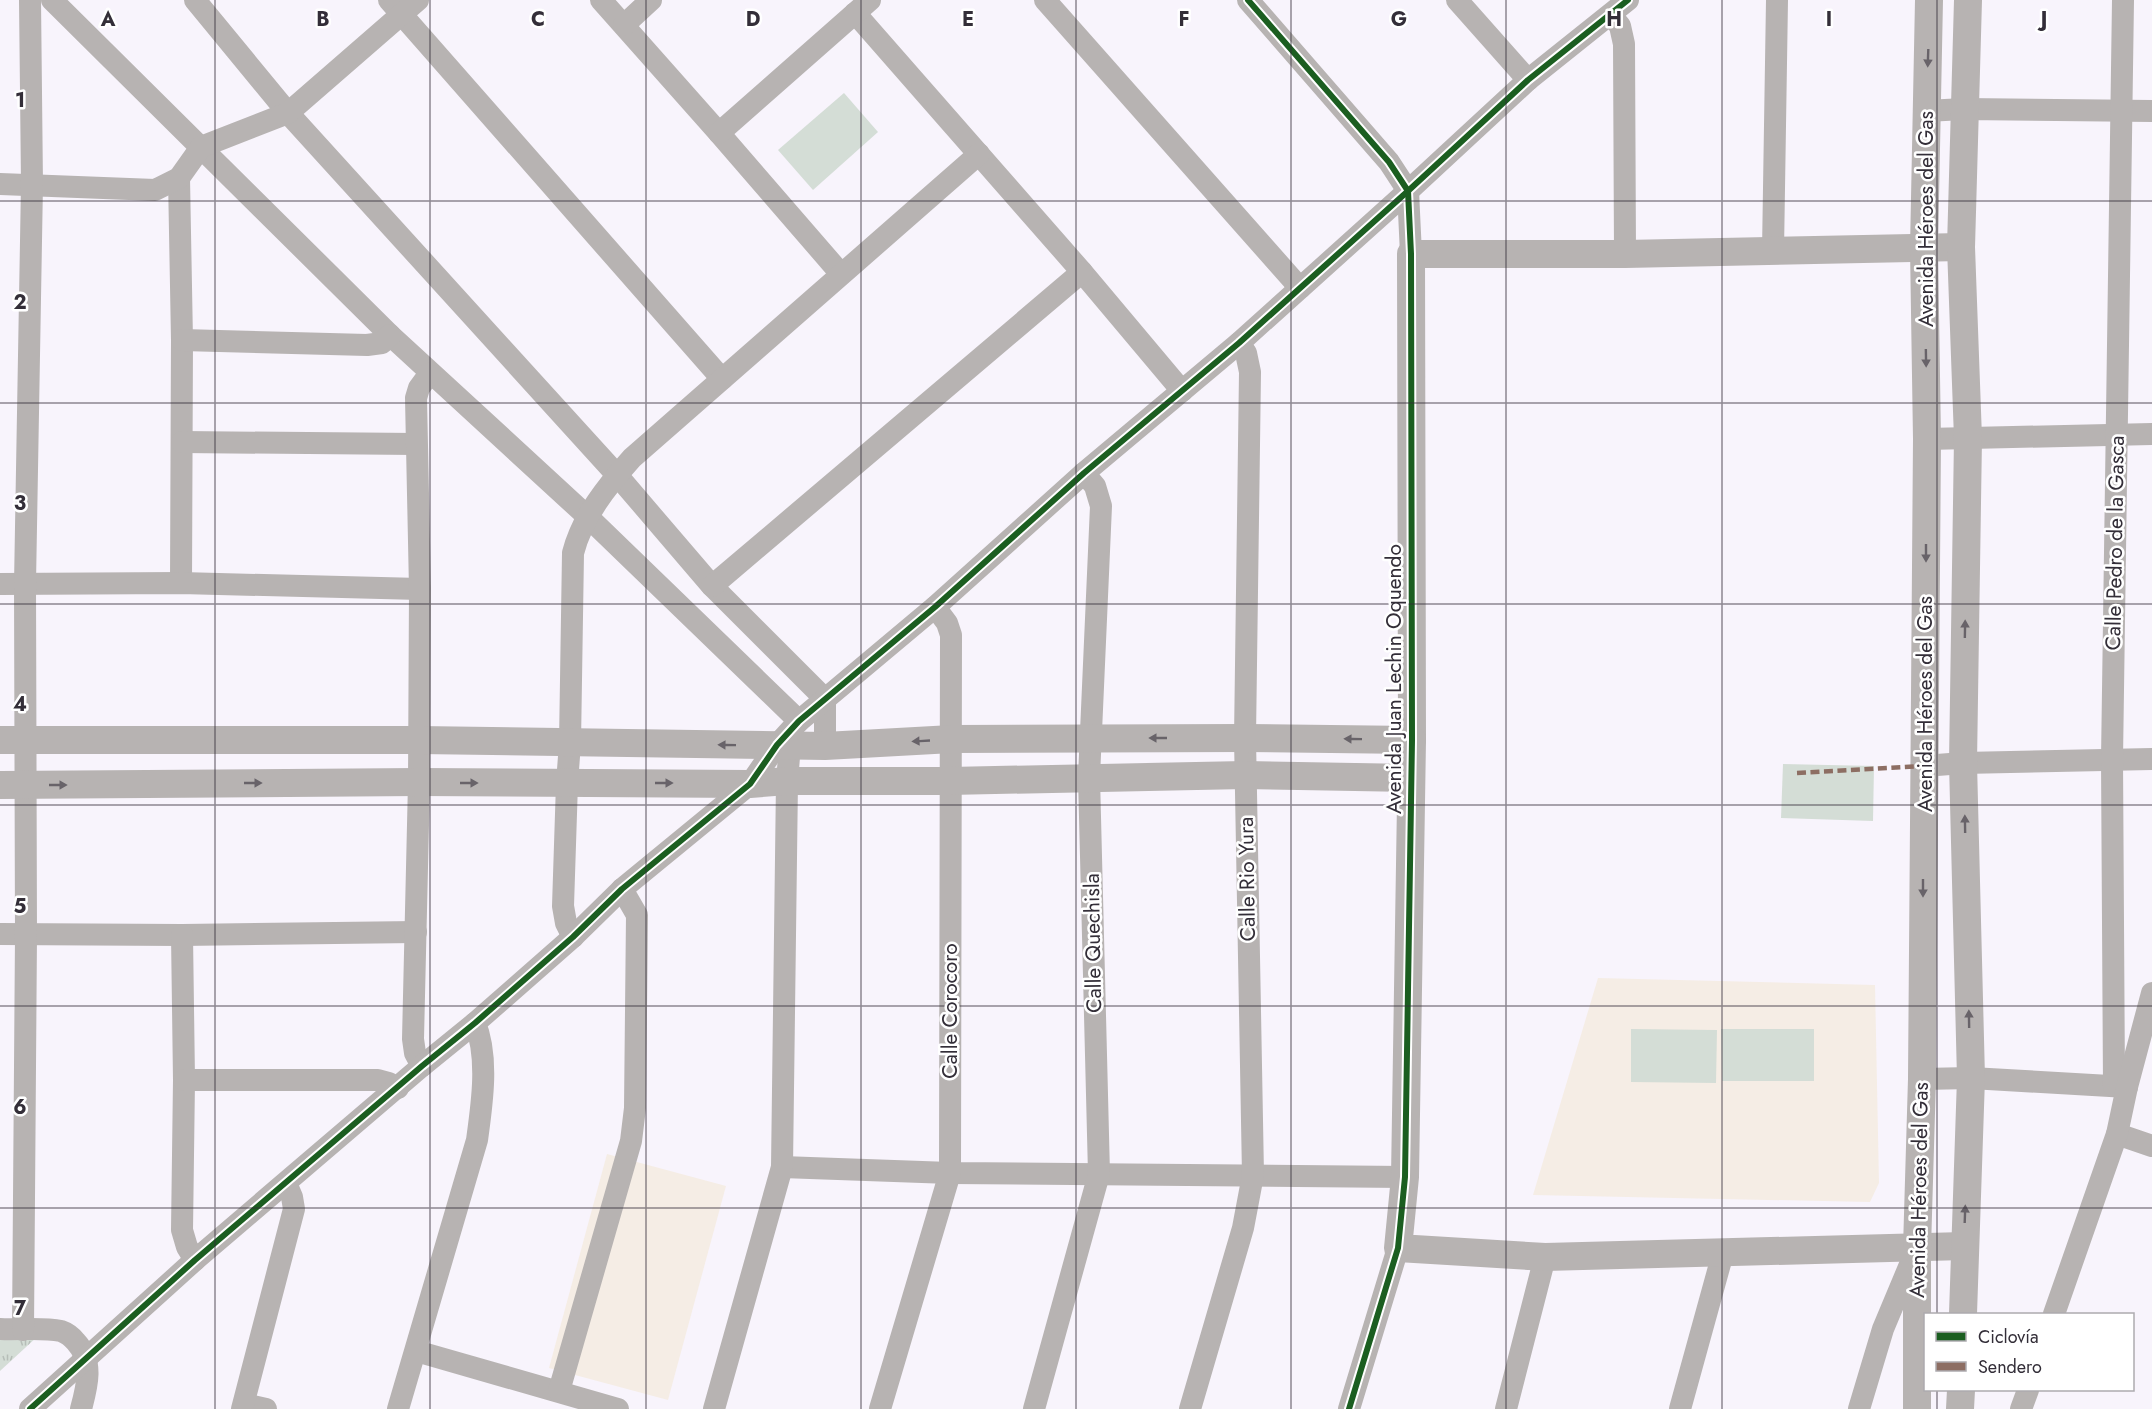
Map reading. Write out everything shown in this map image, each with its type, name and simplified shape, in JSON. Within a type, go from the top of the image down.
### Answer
[{"type":"street","points":[[23,1330],[26,935],[13,785],[13,740],[25,584],[32,184],[30,0]]},
{"type":"street","points":[[52,0],[390,335],[588,517],[789,737],[782,1167],[714,1409]]},
{"type":"street","points":[[195,0],[288,113],[617,475],[712,586],[825,699],[825,746]]},
{"type":"street","points":[[601,0],[841,274]]},
{"type":"street","points":[[624,25],[651,0]]},
{"type":"street","points":[[1045,0],[1300,288]]},
{"type":"street","points":[[1248,0],[1389,162],[1408,191]]},
{"type":"street","points":[[1458,0],[1528,80]]},
{"type":"street","points":[[30,1409],[195,1260],[573,937],[622,889],[750,784],[789,737],[825,699],[935,607],[1084,473],[1239,343],[1528,80],[1628,0]]},
{"type":"street","points":[[1773,251],[1777,0]]},
{"type":"street","name":"Avenida Héroes del Gas","points":[[1917,1409],[1927,439],[1924,248],[1929,0]]},
{"type":"street","name":"Avenida Héroes del Gas","points":[[1963,1313],[1971,1078],[1963,763],[1968,438],[1961,247],[1968,0]]},
{"type":"street","name":"Calle Pedro de la Gasca","points":[[2121,1086],[2112,759],[2123,0]]},
{"type":"street","points":[[0,184],[155,190],[179,178],[201,147],[288,113],[403,5],[722,379]]},
{"type":"street","points":[[719,133],[862,7],[979,154],[1182,391]]},
{"type":"street","points":[[1611,15],[1620,26],[1624,44],[1625,254]]},
{"type":"street","points":[[1926,111],[1964,109],[2152,111]]},
{"type":"street","points":[[573,937],[566,924],[563,906],[570,743],[573,553],[577,538],[588,517],[617,475],[632,458],[979,154]]},
{"type":"street","points":[[179,178],[182,340],[181,583]]},
{"type":"street","name":"Avenida Juan Lechin Oquendo","points":[[1349,1409],[1398,1248],[1405,1178],[1412,740],[1411,254],[1408,191]]},
{"type":"street","points":[[1411,254],[1625,254],[1961,247]]},
{"type":"street","points":[[712,586],[1082,272]]},
{"type":"street","points":[[182,340],[367,345],[382,343],[390,335]]},
{"type":"street","name":"Calle Rio Yura","points":[[1190,1409],[1243,1228],[1253,1175],[1245,776],[1250,372],[1246,353],[1239,343]]},
{"type":"street","points":[[422,1066],[415,1053],[413,1039],[419,782],[420,589],[416,398],[419,388],[430,373]]},
{"type":"street","points":[[1927,439],[2152,434]]},
{"type":"street","points":[[182,442],[416,444]]},
{"type":"street","name":"Calle Quechisla","points":[[1034,1409],[1099,1174],[1089,739],[1101,506],[1095,486],[1084,473]]},
{"type":"street","points":[[0,584],[181,583],[420,589]]},
{"type":"street","name":"Calle Corocoro","points":[[880,1409],[950,1173],[951,635],[947,622],[935,607]]},
{"type":"street","points":[[13,740],[419,740],[570,743],[789,737],[825,746],[952,739],[1412,740]]},
{"type":"street","points":[[1924,766],[1963,763],[2152,759]]},
{"type":"street","points":[[13,785],[419,782],[750,784],[787,781],[949,782],[1089,777],[1245,776],[1411,778]]},
{"type":"street","points":[[559,1391],[631,1141],[635,1108],[637,915],[622,889]]},
{"type":"street","points":[[0,934],[182,935],[416,932]]},
{"type":"street","points":[[182,935],[184,1080],[182,1230],[187,1247],[195,1260]]},
{"type":"street","points":[[2054,1313],[2117,1134],[2121,1086],[2152,993]]},
{"type":"street","points":[[398,1409],[477,1140],[483,1097],[481,1037],[475,1023]]},
{"type":"street","points":[[1922,1079],[1971,1078],[2121,1086]]},
{"type":"street","points":[[184,1080],[378,1080],[398,1088]]},
{"type":"street","points":[[2117,1134],[2152,1146]]},
{"type":"street","points":[[782,1167],[950,1173],[1405,1178]]},
{"type":"street","points":[[266,1409],[243,1406],[294,1209],[286,1183]]},
{"type":"street","points":[[1398,1248],[1545,1257],[1964,1246]]},
{"type":"street","points":[[1858,1409],[1883,1329],[1917,1248]]},
{"type":"street","points":[[1680,1409],[1723,1253]]},
{"type":"street","points":[[1506,1409],[1545,1257]]},
{"type":"street","points":[[0,1329],[64,1332],[82,1348],[88,1377],[81,1409]]},
{"type":"street","points":[[416,1351],[618,1409]]},
{"type":"street","points":[[1960,1409],[1961,1391]]},
{"type":"street","points":[[2021,1409],[2027,1391]]},
{"type":"shaded area","points":[[1598,978],[1875,985],[1879,1183],[1870,1202],[1533,1195]]},
{"type":"shaded area","points":[[607,1154],[726,1186],[668,1400],[549,1368]]},
{"type":"green space","points":[[844,93],[878,132],[813,190],[778,150]]},
{"type":"green space","points":[[1783,764],[1874,766],[1873,821],[1781,818]]},
{"type":"green space","points":[[1631,1029],[1717,1030],[1716,1083],[1631,1082]]},
{"type":"green space","points":[[1721,1029],[1814,1029],[1814,1081],[1722,1081]]},
{"type":"green space","points":[[0,1326],[38,1336],[0,1371]]},
{"type":"marked path","points":[[1797,773],[1924,766]]},
{"type":"cycle path","points":[[1248,0],[1389,162],[1408,191],[1411,254],[1412,740],[1405,1177],[1398,1248],[1349,1409]]},
{"type":"cycle path","points":[[30,1409],[195,1260],[573,937],[622,889],[750,784],[777,745],[799,721],[935,607],[1084,473],[1239,343],[1528,80],[1628,0]]}]
